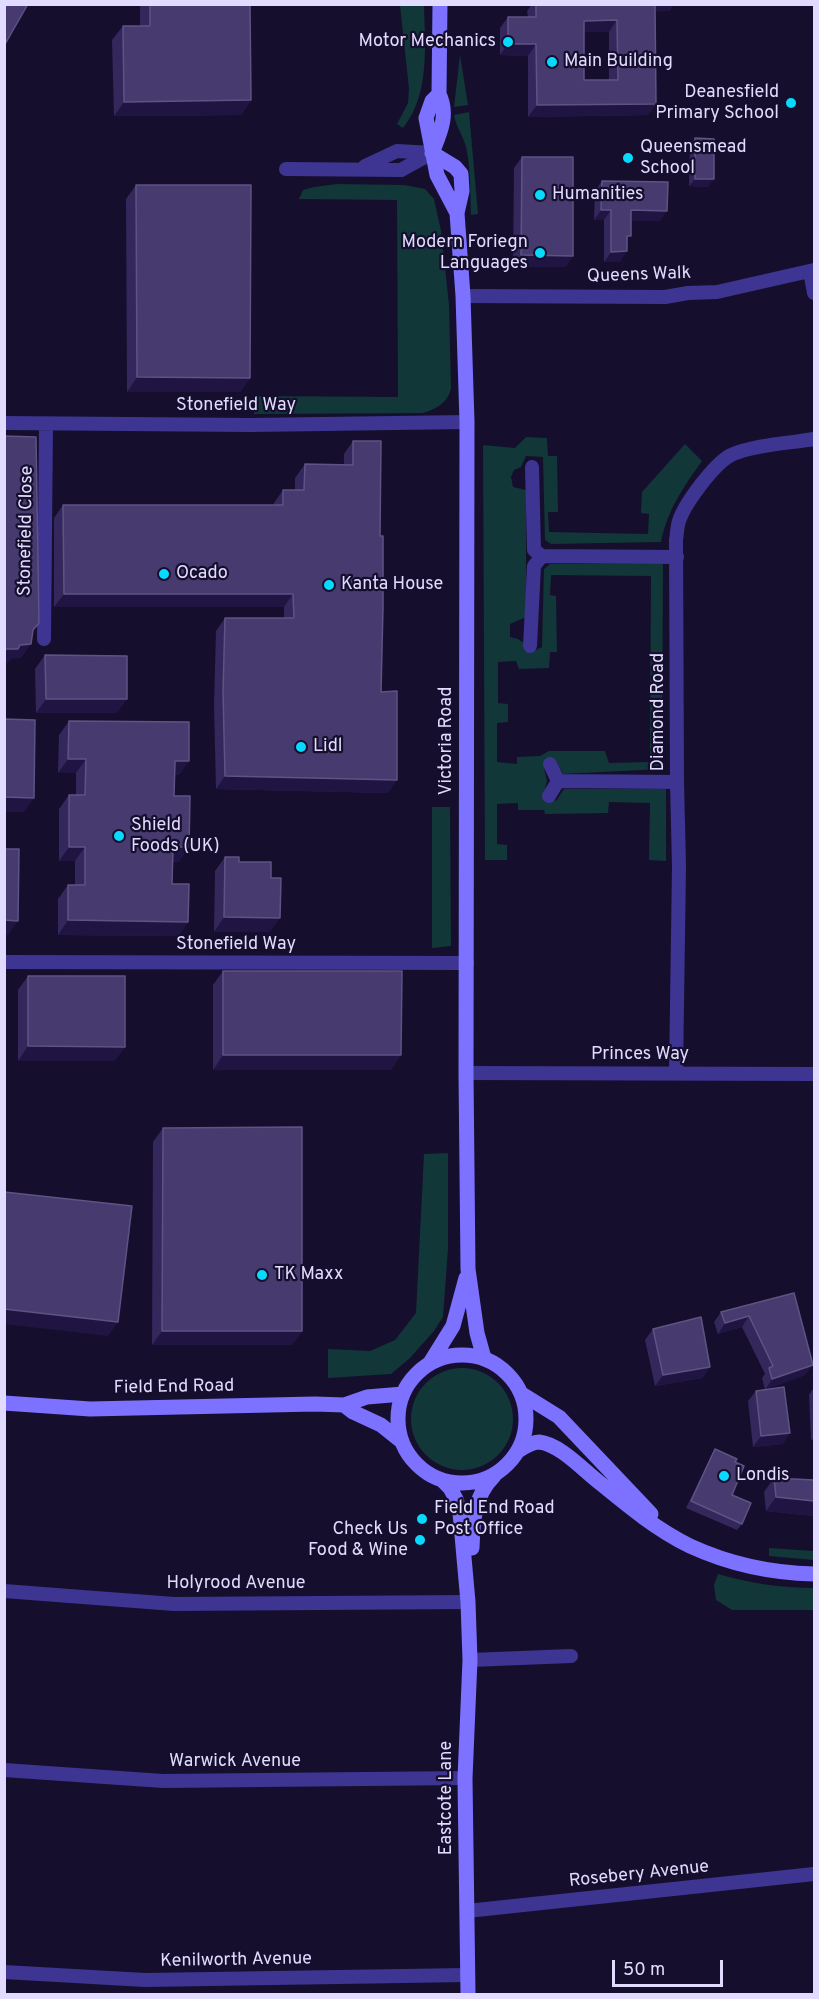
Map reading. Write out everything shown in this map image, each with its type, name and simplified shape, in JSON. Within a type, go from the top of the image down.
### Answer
[{"type":"street","name":"Victoria Road","points":[[440,4],[440,94],[432,101],[426,118],[437,175],[457,213]]},
{"type":"street","points":[[286,169],[360,168],[397,151],[432,153]]},
{"type":"street","name":"Victoria Road","points":[[432,153],[455,167],[461,174],[462,191],[457,213],[463,296],[467,422],[468,1269],[477,1333],[484,1358]]},
{"type":"street","points":[[812,271],[814,293]]},
{"type":"street","name":"Queens Walk","points":[[463,296],[665,297],[717,292],[812,271]]},
{"type":"street","name":"Stonefield Way","points":[[4,423],[250,425],[467,422]]},
{"type":"street","name":"Stonefield Close","points":[[44,639],[46,424]]},
{"type":"street","name":"Diamond Road","points":[[676,1073],[679,866],[676,540],[679,521],[699,488],[730,456],[744,451],[814,439]]},
{"type":"street","points":[[532,467],[534,550],[542,556],[677,557]]},
{"type":"street","points":[[530,646],[534,566],[542,556]]},
{"type":"street","points":[[550,764],[558,780]]},
{"type":"street","points":[[558,780],[677,782]]},
{"type":"street","points":[[549,796],[558,780]]},
{"type":"street","name":"Stonefield Way","points":[[4,962],[467,963]]},
{"type":"street","name":"Princes Way","points":[[466,1073],[814,1074]]},
{"type":"street","name":"Victoria Road","points":[[430,1363],[453,1326],[468,1269]]},
{"type":"street","points":[[466,1354],[484,1358],[497,1364],[508,1374],[522,1394],[527,1416],[525,1434],[518,1451],[495,1475],[478,1482],[460,1484],[442,1480],[423,1471],[401,1441],[398,1414],[403,1394],[414,1376],[430,1363],[447,1356],[466,1354]]},
{"type":"street","name":"Field End Road","points":[[4,1403],[90,1409],[315,1404],[344,1406],[367,1397],[403,1394]]},
{"type":"street","points":[[522,1394],[559,1417],[661,1525],[677,1538]]},
{"type":"street","name":"Field End Road","points":[[344,1406],[381,1425],[401,1441]]},
{"type":"street","points":[[518,1451],[539,1442],[555,1448],[633,1509],[677,1538],[715,1557],[753,1568],[814,1574]]},
{"type":"street","name":"Eastcote Lane","points":[[468,1602],[475,1508],[485,1485],[495,1475]]},
{"type":"street","name":"Eastcote Lane","points":[[442,1480],[450,1488],[460,1513],[468,1602],[470,1660],[465,1778],[468,1995]]},
{"type":"street","name":"Holyrood Avenue","points":[[4,1591],[174,1604],[468,1602]]},
{"type":"street","points":[[470,1660],[571,1656]]},
{"type":"street","name":"Warwick Avenue","points":[[4,1770],[163,1781],[465,1778]]},
{"type":"street","name":"Rosebery Avenue","points":[[467,1911],[814,1874]]},
{"type":"street","name":"Kenilworth Avenue","points":[[4,1972],[145,1980],[467,1975]]},
{"type":"green space","points":[[400,5],[424,5],[425,36],[422,85],[412,115],[403,128],[397,124],[408,103],[409,89]]},
{"type":"green space","points":[[460,55],[468,105],[454,107]]},
{"type":"green space","points":[[469,112],[478,214],[471,215],[468,155],[454,115]]},
{"type":"green space","points":[[337,184],[404,185],[425,189],[434,199],[441,231],[449,305],[451,388],[441,405],[432,410],[423,413],[254,414],[253,396],[398,397],[397,200],[299,199],[303,190]]},
{"type":"green space","points":[[526,437],[547,438],[548,456],[557,456],[558,512],[548,512],[549,532],[648,534],[649,514],[641,513],[642,492],[685,444],[702,461],[672,509],[661,542],[551,544],[545,540],[543,457],[526,456],[521,467],[514,470],[511,477],[513,487],[526,490],[526,617],[510,624],[510,637],[524,643],[524,651],[534,651],[542,647],[544,569],[550,564],[663,563],[662,769],[563,774],[556,761],[544,768],[547,781],[544,793],[556,801],[564,789],[666,789],[666,861],[649,860],[650,803],[609,802],[608,813],[545,814],[544,810],[518,810],[518,803],[497,804],[497,844],[507,845],[507,860],[485,860],[483,445],[515,448]],"holes":[[[551,575],[651,576],[650,762],[609,763],[605,751],[549,751],[540,756],[517,757],[517,764],[497,762],[497,723],[508,722],[508,704],[498,703],[498,662],[516,661],[519,669],[549,668],[550,652],[557,652],[556,596],[550,595]]]},
{"type":"green space","points":[[432,807],[450,807],[451,946],[432,948]]},
{"type":"green space","points":[[448,1153],[448,1249],[443,1317],[410,1358],[391,1374],[328,1378],[328,1349],[370,1351],[395,1340],[416,1313],[424,1154]]},
{"type":"green space","points":[[462,1368],[481,1372],[498,1383],[509,1400],[513,1419],[509,1438],[498,1455],[481,1466],[462,1470],[443,1466],[426,1455],[415,1438],[411,1419],[415,1400],[426,1383],[443,1372]]},
{"type":"green space","points":[[769,1548],[814,1551],[814,1560],[769,1556]]},
{"type":"green space","points":[[718,1574],[766,1584],[814,1588],[814,1610],[732,1610],[716,1600],[714,1585]]},
{"type":"building","points":[[4,4],[28,4],[4,46]]},
{"type":"building","points":[[150,4],[250,4],[251,100],[124,102],[123,26],[150,26]]},
{"type":"building","name":"Main Building","points":[[536,4],[655,4],[656,104],[537,105],[536,44],[508,44],[508,17],[536,17]],"holes":[[[617,20],[618,80],[584,80],[584,21]]]},
{"type":"building","points":[[695,138],[714,139],[714,179],[695,179]]},
{"type":"building","points":[[522,157],[573,157],[573,256],[521,255]]},
{"type":"building","points":[[602,181],[668,182],[667,211],[631,210],[631,236],[627,236],[627,251],[611,252],[611,210],[601,210]]},
{"type":"building","points":[[136,185],[251,185],[250,378],[137,377]]},
{"type":"building","points":[[4,436],[36,437],[39,623],[33,630],[31,644],[20,645],[18,649],[4,649]]},
{"type":"building","points":[[353,441],[381,441],[380,536],[383,536],[383,607],[381,692],[397,691],[397,780],[225,776],[223,692],[225,618],[294,618],[293,594],[64,594],[63,505],[283,505],[283,490],[304,490],[305,464],[353,465]]},
{"type":"building","points":[[45,655],[127,656],[127,699],[46,699]]},
{"type":"building","points":[[4,719],[35,720],[34,798],[4,797]]},
{"type":"building","name":"Shield Foods (UK)","points":[[69,721],[189,722],[189,761],[175,761],[174,796],[190,796],[189,847],[173,847],[172,884],[189,884],[188,922],[68,920],[68,885],[85,885],[85,847],[69,847],[69,795],[85,795],[86,759],[68,759]]},
{"type":"building","points":[[4,849],[19,849],[18,921],[4,920]]},
{"type":"building","points":[[225,857],[239,857],[239,862],[271,862],[271,878],[281,878],[280,918],[224,917]]},
{"type":"building","points":[[223,971],[402,971],[401,1055],[223,1055]]},
{"type":"building","points":[[28,976],[125,976],[125,1047],[28,1046]]},
{"type":"building","points":[[302,1127],[302,1331],[162,1331],[163,1128]]},
{"type":"building","points":[[4,1192],[132,1206],[118,1322],[4,1309]]},
{"type":"building","points":[[794,1293],[813,1365],[772,1379],[769,1368],[773,1366],[749,1316],[725,1323],[721,1312]]},
{"type":"building","points":[[701,1317],[710,1367],[663,1375],[653,1329]]},
{"type":"building","points":[[784,1387],[790,1433],[761,1436],[756,1391]]},
{"type":"building","points":[[715,1449],[737,1459],[735,1462],[744,1466],[732,1495],[751,1503],[742,1524],[691,1501]]},
{"type":"building","points":[[774,1478],[814,1480],[814,1501],[776,1497]]},
{"type":"place","name":"Motor Mechanics","points":[[508,42]]},
{"type":"place","name":"Main Building","points":[[552,62]]},
{"type":"place","name":"Deanesfield Primary School","points":[[791,103]]},
{"type":"place","name":"Queensmead School","points":[[628,158]]},
{"type":"place","name":"Humanities","points":[[540,195]]},
{"type":"place","name":"Modern Foriegn Languages","points":[[540,253]]},
{"type":"place","name":"Ocado","points":[[164,574]]},
{"type":"place","name":"Kanta House","points":[[329,585]]},
{"type":"place","name":"Lidl","points":[[301,747]]},
{"type":"place","name":"Shield Foods (UK)","points":[[119,836]]},
{"type":"place","name":"TK Maxx","points":[[262,1275]]},
{"type":"place","name":"Londis","points":[[724,1476]]},
{"type":"place","name":"Field End Road Post Office","points":[[422,1519]]},
{"type":"place","name":"Check Us Food & Wine","points":[[420,1540]]}]
